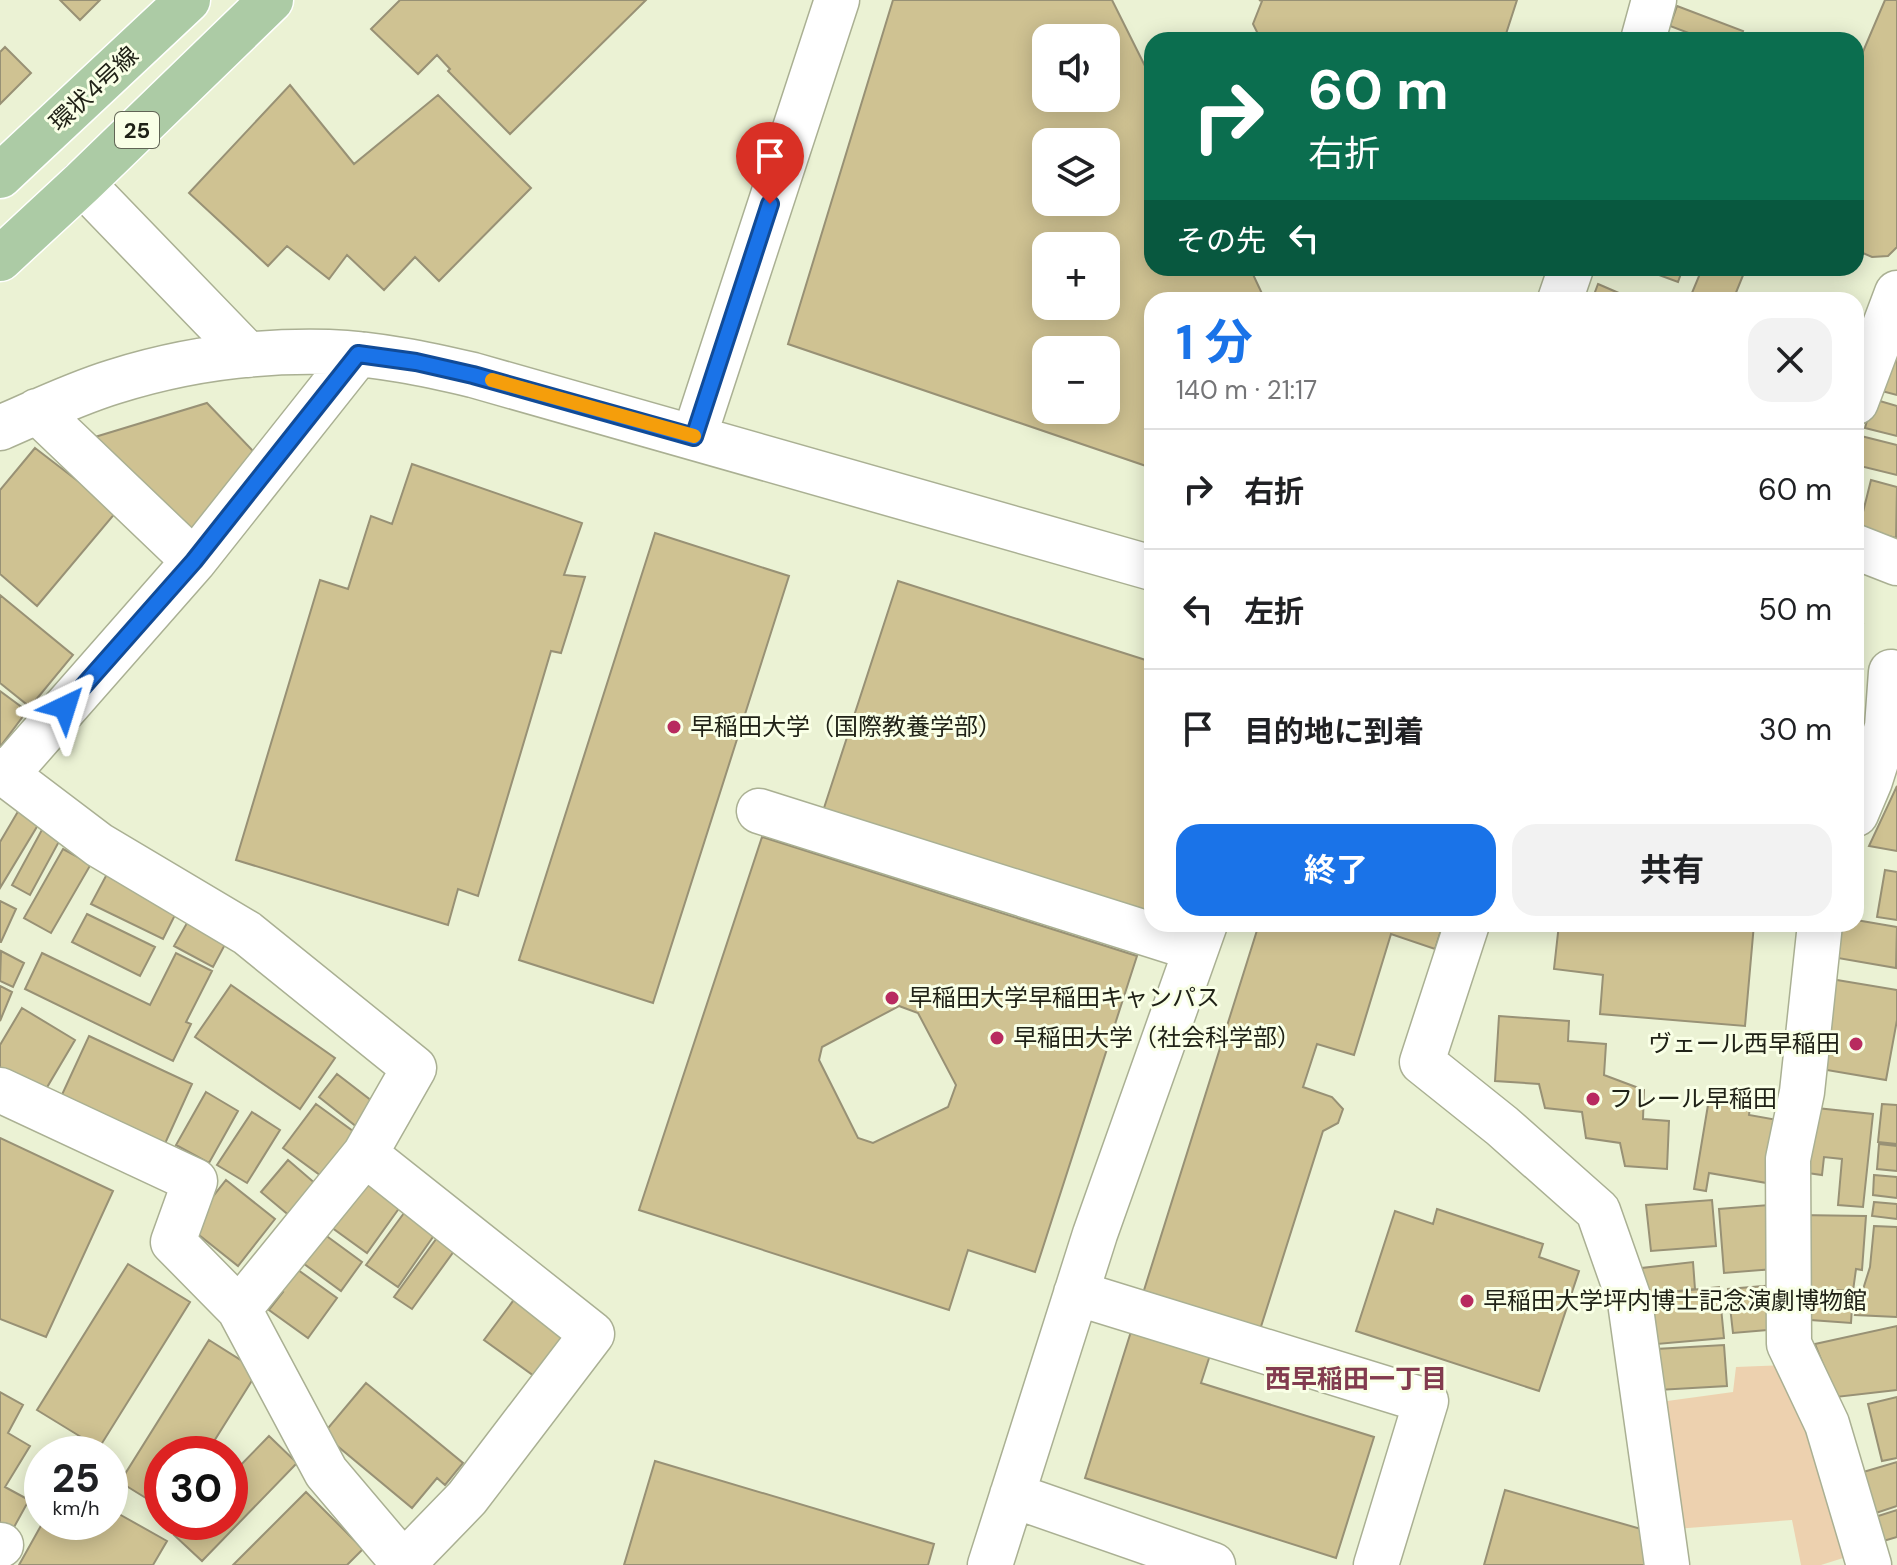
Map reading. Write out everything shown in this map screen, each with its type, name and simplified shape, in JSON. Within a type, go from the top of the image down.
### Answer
[{"type":"main road","name":"環状4号線","points":[[0,176],[188,0]]},
{"type":"main road","name":"25","points":[[0,259],[271,0]]},
{"type":"street","points":[[694,437],[837,0]]},
{"type":"street","points":[[1645,32],[1654,0]]},
{"type":"street","points":[[82,183],[248,355]]},
{"type":"street","points":[[1864,381],[1897,293]]},
{"type":"street","points":[[194,561],[19,420],[88,390],[167,367],[248,355],[302,352],[358,354],[416,362],[473,375],[1144,566]]},
{"type":"street","points":[[239,1309],[365,1154],[414,1068],[247,933],[99,845],[3,772],[194,561],[358,354]]},
{"type":"street","points":[[1864,550],[1897,563]]},
{"type":"street","points":[[1864,795],[1887,727],[1881,673]]},
{"type":"street","points":[[759,811],[1144,921]]},
{"type":"street","points":[[1464,932],[1422,1062],[1502,1126],[1598,1211],[1630,1302],[1667,1565]]},
{"type":"street","points":[[1819,932],[1802,1092],[1788,1159],[1789,1344],[1827,1424],[1869,1565]]},
{"type":"street","points":[[990,1565],[1095,1234],[1201,937]]},
{"type":"street","points":[[0,1090],[195,1181],[173,1242],[239,1309],[326,1472],[403,1564],[467,1498],[592,1334],[365,1154]]},
{"type":"street","points":[[1076,1293],[1426,1401],[1376,1565]]},
{"type":"street","points":[[1012,1495],[1213,1565]]},
{"type":"shaded area","points":[[1788,1365],[1859,1553],[1821,1565],[1801,1565],[1792,1520],[1675,1529],[1660,1402],[1733,1392],[1736,1367]]},
{"type":"building","points":[[60,0],[100,0],[80,20]]},
{"type":"building","points":[[400,0],[646,0],[510,134],[448,71],[450,69],[437,55],[418,74],[371,29]]},
{"type":"building","points":[[893,0],[1112,0],[1144,64],[1144,276],[1254,276],[1261,292],[1144,292],[1144,465],[788,344]]},
{"type":"building","points":[[1259,0],[1517,0],[1507,32],[1257,32],[1253,24],[1262,1]]},
{"type":"building","points":[[1885,0],[1897,0],[1897,247],[1888,256],[1872,257],[1864,254],[1864,49]]},
{"type":"building","points":[[1677,6],[1743,31],[1686,32],[1670,26]]},
{"type":"building","points":[[5,47],[31,73],[0,104],[0,52]]},
{"type":"building","points":[[290,85],[354,164],[438,95],[531,188],[439,281],[415,257],[384,290],[347,255],[329,279],[287,246],[268,266],[189,193]]},
{"type":"building","points":[[1662,276],[1680,276],[1678,282]]},
{"type":"building","points":[[1699,276],[1743,276],[1736,292],[1692,292]]},
{"type":"building","points":[[1598,284],[1616,292],[1595,292]]},
{"type":"building","points":[[1897,341],[1897,395],[1878,390]]},
{"type":"building","points":[[1873,399],[1897,406],[1897,436],[1865,428]]},
{"type":"building","points":[[207,403],[254,452],[186,536],[85,440]]},
{"type":"building","points":[[1864,437],[1897,445],[1897,475],[1864,467]]},
{"type":"building","points":[[35,448],[117,511],[37,606],[0,574],[0,490]]},
{"type":"building","points":[[412,464],[582,523],[564,575],[585,577],[561,653],[551,651],[478,896],[458,889],[448,925],[236,860],[320,580],[348,589],[371,516],[392,524]]},
{"type":"building","points":[[1871,480],[1897,487],[1896,538],[1864,529],[1864,508]]},
{"type":"building","points":[[655,533],[789,576],[653,1003],[519,960]]},
{"type":"building","points":[[898,581],[1144,659],[1144,910],[823,811]]},
{"type":"building","points":[[0,595],[73,655],[30,707],[0,683]]},
{"type":"building","points":[[0,691],[27,711],[0,747]]},
{"type":"building","points":[[1897,786],[1897,851],[1869,846]]},
{"type":"building","points":[[20,808],[41,820],[0,888],[0,842]]},
{"type":"building","points":[[44,826],[62,836],[30,895],[12,885]]},
{"type":"building","points":[[762,837],[1137,956],[1035,1272],[968,1250],[949,1310],[639,1210]],"holes":[[[899,1006],[918,1013],[956,1085],[948,1107],[873,1143],[858,1138],[819,1060],[822,1047]]]},
{"type":"building","points":[[63,849],[91,864],[51,933],[24,918]]},
{"type":"building","points":[[1885,870],[1897,872],[1897,920],[1877,917]]},
{"type":"building","points":[[107,874],[178,909],[163,939],[91,904]]},
{"type":"building","points":[[0,901],[16,909],[1,942],[0,942]]},
{"type":"building","points":[[87,914],[155,947],[140,976],[72,942]]},
{"type":"building","points":[[191,916],[229,937],[213,967],[174,946]]},
{"type":"building","points":[[1864,921],[1897,927],[1896,968],[1832,957],[1836,932],[1864,932]]},
{"type":"building","points":[[1256,932],[1440,932],[1435,949],[1391,934],[1354,1055],[1317,1044],[1303,1087],[1332,1097],[1343,1109],[1338,1123],[1323,1131],[1258,1336],[1220,1324],[1201,1383],[1374,1437],[1336,1558],[1085,1478]]},
{"type":"building","points":[[1558,932],[1753,932],[1745,1026],[1600,1014],[1603,975],[1554,969]]},
{"type":"building","points":[[1,951],[24,963],[13,987],[0,981]]},
{"type":"building","points":[[42,953],[150,1005],[176,953],[212,971],[186,1022],[191,1024],[173,1061],[25,989]]},
{"type":"building","name":"ヴェール西早稲田","points":[[1831,979],[1897,990],[1897,1020],[1886,1080],[1815,1068]]},
{"type":"building","points":[[231,985],[335,1058],[300,1109],[195,1037]]},
{"type":"building","points":[[0,986],[12,992],[0,1021]]},
{"type":"building","points":[[22,1008],[75,1040],[43,1094],[0,1068],[0,1045]]},
{"type":"building","name":"フレール早稲田","points":[[1499,1016],[1569,1021],[1568,1041],[1606,1044],[1604,1075],[1644,1090],[1643,1119],[1669,1121],[1667,1169],[1625,1166],[1620,1143],[1586,1138],[1582,1112],[1545,1108],[1539,1084],[1495,1081]]},
{"type":"building","points":[[89,1036],[192,1084],[163,1148],[60,1099]]},
{"type":"building","points":[[337,1074],[381,1108],[362,1131],[319,1097]]},
{"type":"building","points":[[206,1092],[238,1111],[209,1163],[176,1145]]},
{"type":"building","points":[[1709,1099],[1750,1106],[1749,1115],[1789,1122],[1778,1185],[1709,1173],[1706,1191],[1694,1189]]},
{"type":"building","points":[[316,1104],[357,1134],[324,1178],[283,1148]]},
{"type":"building","points":[[1882,1104],[1897,1105],[1897,1144],[1878,1142]]},
{"type":"building","points":[[1807,1107],[1873,1114],[1863,1207],[1838,1205],[1842,1159],[1824,1157],[1822,1175],[1800,1172]]},
{"type":"building","points":[[252,1112],[280,1130],[247,1183],[217,1165]]},
{"type":"building","points":[[0,1138],[113,1191],[46,1337],[0,1319]]},
{"type":"building","points":[[1879,1144],[1897,1146],[1897,1171],[1877,1169]]},
{"type":"building","points":[[288,1160],[324,1191],[297,1222],[261,1192]]},
{"type":"building","points":[[1874,1175],[1897,1177],[1897,1198],[1873,1195]]},
{"type":"building","points":[[357,1176],[400,1207],[367,1253],[324,1222]]},
{"type":"building","points":[[226,1180],[275,1219],[238,1266],[189,1227]]},
{"type":"building","points":[[1712,1200],[1716,1246],[1651,1251],[1646,1205]]},
{"type":"building","points":[[1874,1202],[1897,1204],[1897,1219],[1872,1216]]},
{"type":"building","points":[[1769,1205],[1774,1269],[1724,1273],[1719,1209]]},
{"type":"building","name":"早稲田大学坪内博士記念演劇博物館","points":[[1437,1209],[1543,1244],[1539,1257],[1579,1271],[1539,1391],[1356,1331],[1395,1211],[1433,1224]]},
{"type":"building","points":[[404,1213],[435,1234],[398,1287],[366,1265]]},
{"type":"building","points":[[1798,1215],[1866,1216],[1862,1270],[1856,1269],[1853,1291],[1798,1288]]},
{"type":"building","points":[[1874,1226],[1897,1227],[1897,1317],[1855,1315],[1870,1267]]},
{"type":"building","points":[[317,1229],[362,1262],[341,1291],[296,1258]]},
{"type":"building","points":[[439,1235],[457,1247],[412,1309],[394,1297]]},
{"type":"building","points":[[287,1262],[337,1298],[308,1338],[269,1310],[283,1292],[271,1284]]},
{"type":"building","points":[[1693,1262],[1695,1289],[1644,1295],[1642,1268]]},
{"type":"building","points":[[128,1264],[190,1302],[106,1436],[79,1436],[37,1410]]},
{"type":"building","points":[[1775,1285],[1779,1329],[1733,1333],[1728,1289]]},
{"type":"building","points":[[1719,1287],[1724,1338],[1657,1344],[1652,1294]]},
{"type":"building","points":[[1798,1288],[1853,1291],[1851,1323],[1797,1319]]},
{"type":"building","points":[[519,1293],[576,1333],[541,1381],[484,1340]]},
{"type":"building","points":[[1897,1326],[1897,1390],[1836,1397],[1815,1344]]},
{"type":"building","points":[[209,1340],[258,1371],[217,1436],[149,1436]]},
{"type":"building","points":[[1724,1345],[1727,1386],[1658,1390],[1656,1349]]},
{"type":"building","points":[[366,1383],[463,1463],[445,1485],[437,1478],[412,1508],[323,1434]]},
{"type":"building","points":[[0,1392],[23,1405],[8,1433],[24,1442],[24,1456],[5,1487],[24,1497],[24,1509],[8,1538],[0,1533]]},
{"type":"building","points":[[1897,1397],[1897,1458],[1882,1461],[1868,1404]]},
{"type":"building","points":[[269,1436],[297,1463],[248,1514],[248,1458]]},
{"type":"building","points":[[144,1444],[144,1497],[128,1487],[128,1469]]},
{"type":"building","points":[[655,1461],[934,1544],[928,1565],[624,1565]]},
{"type":"building","points":[[1897,1462],[1897,1506],[1873,1514],[1860,1473]]},
{"type":"building","points":[[1505,1490],[1648,1531],[1651,1565],[1484,1565]]},
{"type":"building","points":[[306,1492],[363,1549],[347,1565],[233,1565]]},
{"type":"building","points":[[1897,1510],[1897,1537],[1880,1542],[1872,1518]]},
{"type":"building","points":[[128,1519],[144,1528],[144,1540],[167,1541],[153,1565],[19,1565],[33,1540],[128,1540]]},
{"type":"building","points":[[179,1540],[222,1540],[202,1561]]},
{"type":"slow traffic","points":[[492,380],[694,436]]},
{"type":"place","name":"早稲田大学（国際教養学部）","points":[[674,727]]},
{"type":"place","name":"早稲田大学早稲田キャンパス","points":[[892,998]]},
{"type":"place","name":"早稲田大学（社会科学部）","points":[[997,1038]]},
{"type":"place","name":"ヴェール西早稲田","points":[[1856,1044]]},
{"type":"place","name":"フレール早稲田","points":[[1593,1099]]},
{"type":"place","name":"早稲田大学坪内博士記念演劇博物館","points":[[1467,1301]]},
{"type":"district","name":"西早稲田一丁目","points":[[1356,1379]]},
{"type":"route","points":[[65,707],[194,561],[358,354],[416,362],[473,375],[694,437],[770,204]]}]
